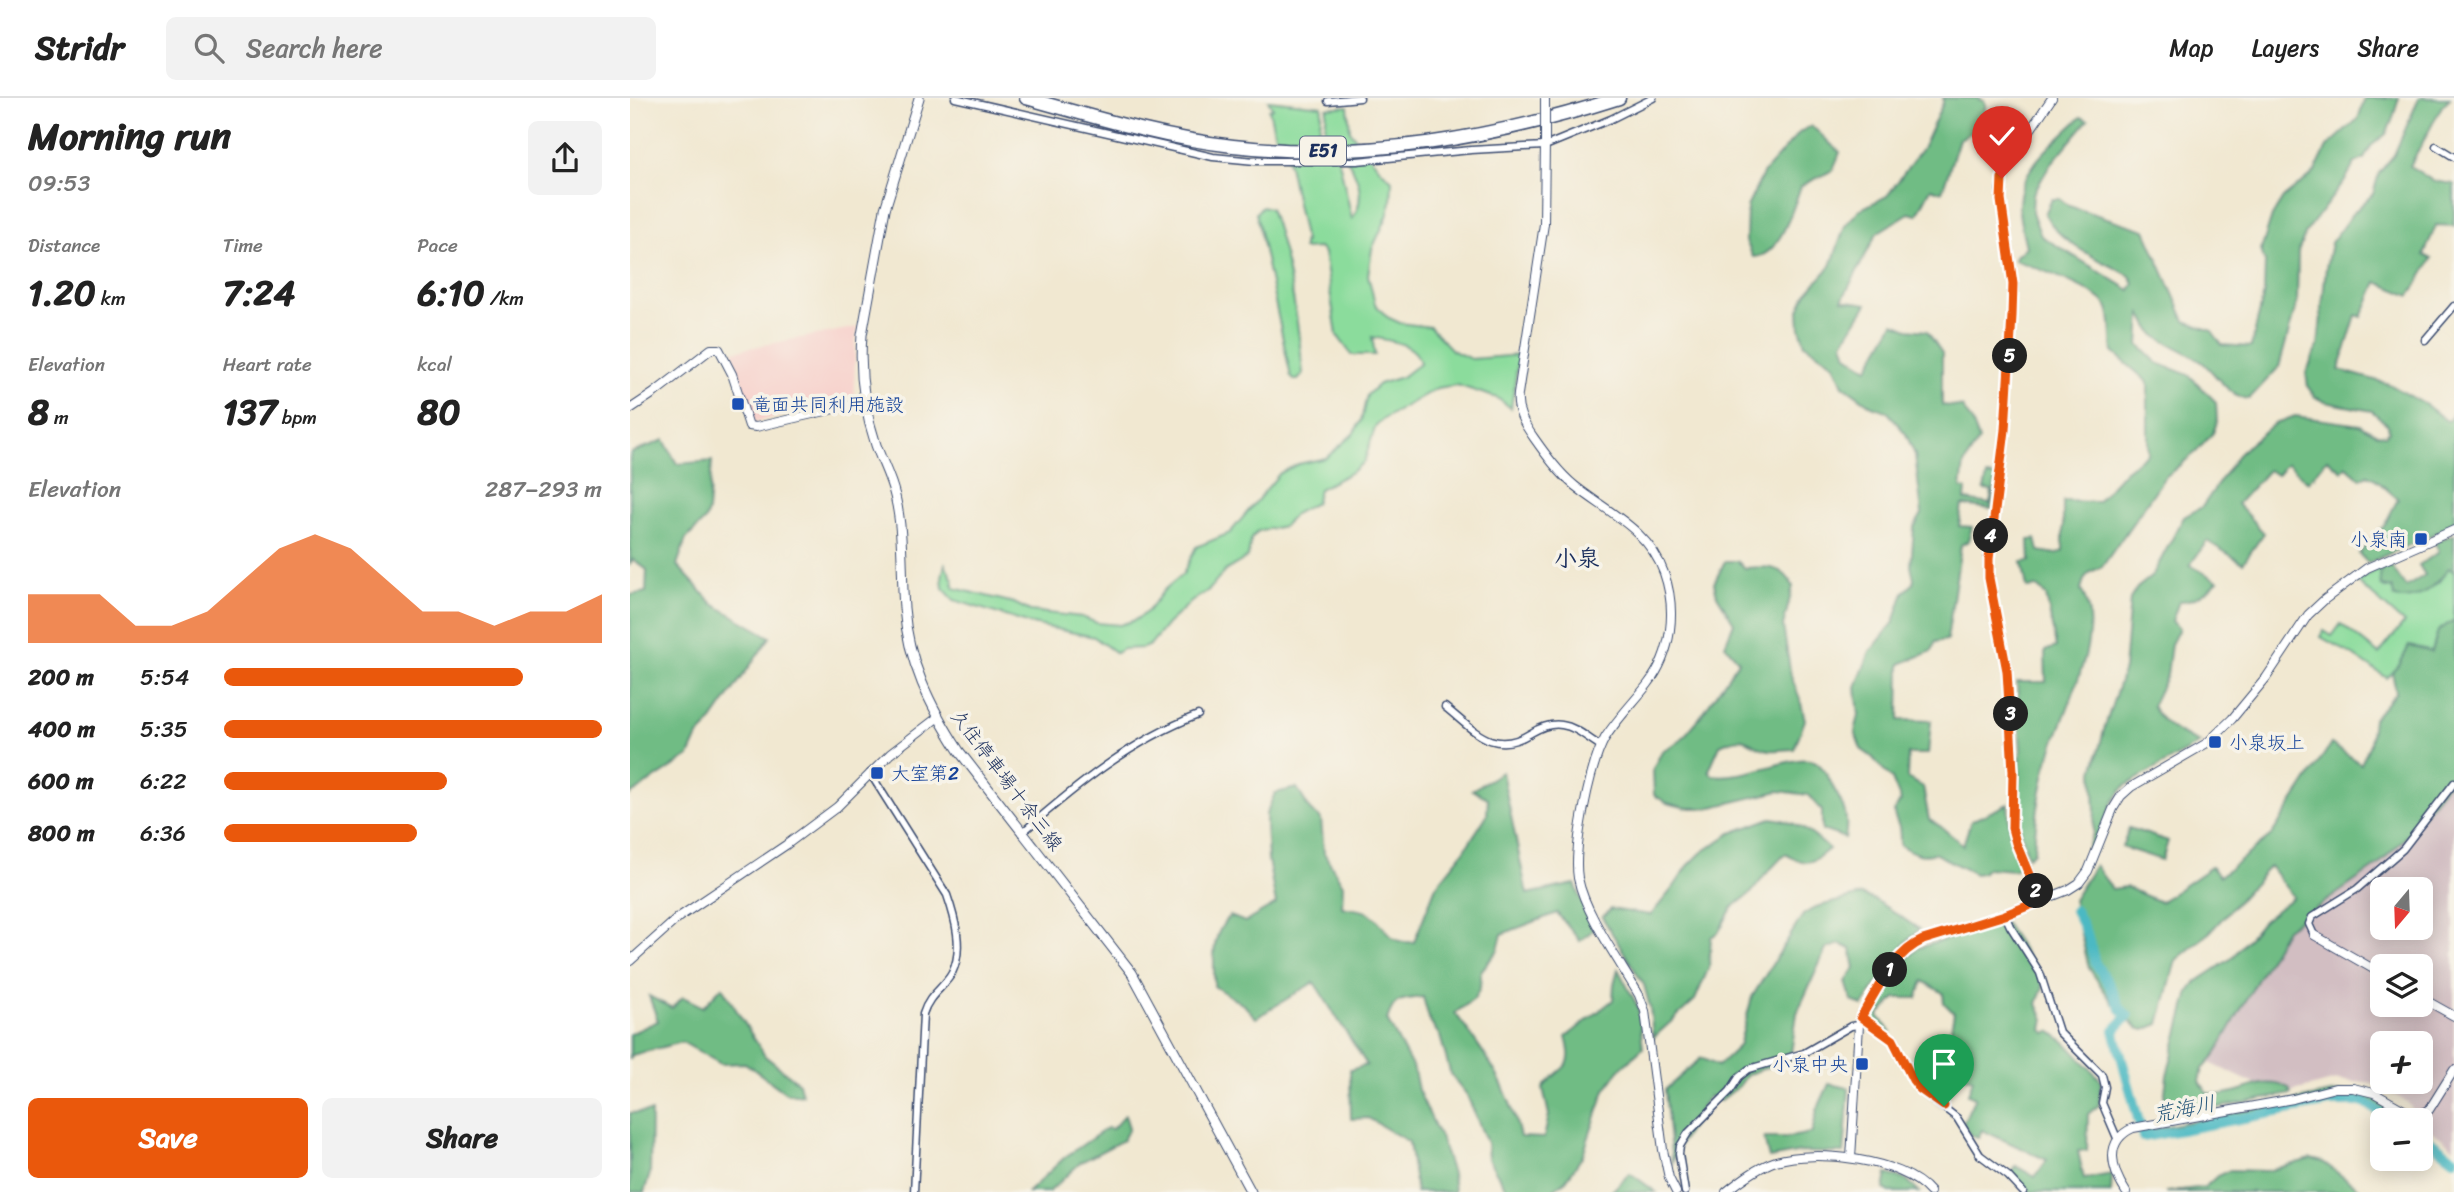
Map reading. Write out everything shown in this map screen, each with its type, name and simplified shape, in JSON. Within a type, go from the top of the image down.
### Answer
[{"type":"highway","name":"E51","points":[[1026,98],[1135,128],[1184,138],[1268,149],[1322,151],[1435,143],[1558,117],[1619,98]]},
{"type":"main road","name":"久住停車場十余三線","points":[[919,98],[885,209],[860,354],[864,402],[895,494],[900,518],[904,608],[912,658],[937,718],[959,751],[1132,973],[1251,1192]]},
{"type":"street","points":[[955,98],[1213,157],[1357,161],[1545,144],[1611,119],[1653,98]]},
{"type":"street","points":[[1328,101],[1360,98]]},
{"type":"street","points":[[1545,98],[1544,224],[1518,408],[1525,424],[1561,472],[1574,485],[1632,526],[1650,546],[1665,575],[1671,603],[1670,630],[1661,664],[1601,746],[1578,838],[1578,878],[1588,907],[1639,995],[1645,1011],[1663,1150],[1676,1192]]},
{"type":"street","points":[[2040,901],[2012,828],[2013,771],[2007,671],[1989,578],[1989,559],[2005,430],[2013,284],[2000,190],[2005,167],[2052,98]]},
{"type":"street","points":[[2436,146],[2454,157]]},
{"type":"street","points":[[2425,340],[2454,306]]},
{"type":"street","points":[[630,409],[715,348],[719,349],[733,374],[749,426],[756,427],[864,402]]},
{"type":"street","points":[[1685,1192],[1680,1146],[1688,1133],[1730,1091],[1739,1077],[1749,1069],[1804,1053],[1860,1021],[1894,964],[1911,946],[2005,915],[2068,890],[2078,883],[2088,871],[2121,796],[2207,743],[2232,719],[2266,678],[2308,615],[2367,568],[2454,530]]},
{"type":"street","points":[[1445,707],[1493,743],[1513,743],[1543,727],[1558,724],[1576,729],[1601,746]]},
{"type":"street","points":[[1023,832],[1122,753],[1177,723],[1198,715]]},
{"type":"street","points":[[630,961],[679,916],[786,845],[837,807],[890,754],[937,718]]},
{"type":"street","points":[[870,773],[947,895],[954,916],[957,941],[952,974],[930,998],[923,1014],[914,1192]]},
{"type":"street","points":[[2370,967],[2314,935],[2309,924],[2312,917],[2357,889],[2403,849],[2454,783]]},
{"type":"street","points":[[2005,915],[2040,973],[2059,1032],[2102,1075],[2105,1087],[2102,1103],[2117,1138],[2113,1154],[2119,1181],[2126,1192]]},
{"type":"street","points":[[2433,1004],[2454,1016]]},
{"type":"street","points":[[1851,1158],[1860,1021]]},
{"type":"street","points":[[1860,1021],[1893,1040],[1920,1089],[1957,1118],[1980,1155],[2008,1176],[2023,1192]]},
{"type":"street","points":[[2117,1138],[2133,1128],[2293,1099],[2335,1088],[2353,1088],[2374,1093],[2411,1114],[2421,1114],[2429,1110],[2454,1070]]},
{"type":"street","points":[[1726,1192],[1746,1176],[1775,1162],[1804,1157],[1851,1158],[1881,1166],[1919,1180],[1930,1192]]},
{"type":"shaded area","points":[[858,327],[854,394],[850,401],[753,422],[733,351]]},
{"type":"shaded area","points":[[2454,774],[2454,1148],[2433,1132],[2433,1108],[2411,1108],[2407,1102],[2392,1094],[2433,1094],[2433,1031],[2370,1031],[2370,1084],[2337,1080],[2278,1095],[2210,1063],[2286,929],[2378,865],[2406,837]]},
{"type":"green space","points":[[1943,98],[1977,98],[1985,102],[1982,121],[1959,139],[1942,192],[1931,188],[1917,215],[1909,213],[1877,233],[1842,300],[1867,304],[1843,342],[1847,355],[1868,368],[1894,323],[1908,329],[1927,331],[1942,353],[1942,405],[1962,407],[1979,440],[1964,464],[1961,488],[1966,489],[1965,500],[1990,504],[1992,491],[1984,490],[1987,476],[1996,477],[1991,509],[1962,505],[1959,526],[1972,527],[1968,541],[1961,545],[1947,640],[1935,642],[1932,651],[1900,664],[1899,720],[1931,721],[1928,754],[1908,754],[1907,778],[1923,787],[1929,820],[1963,845],[1971,821],[2008,804],[2010,835],[2021,864],[2014,870],[1987,868],[1982,873],[1975,874],[1934,853],[1920,855],[1900,845],[1899,827],[1894,814],[1901,801],[1892,779],[1861,749],[1855,732],[1859,715],[1856,687],[1870,652],[1894,622],[1904,592],[1913,584],[1911,566],[1914,527],[1922,514],[1915,455],[1906,434],[1887,411],[1872,406],[1843,385],[1834,364],[1805,344],[1800,328],[1799,310],[1806,294],[1831,266],[1845,226],[1859,210],[1887,196],[1923,147]]},
{"type":"green space","points":[[2365,98],[2399,98],[2386,134],[2371,146],[2364,159],[2355,163],[2306,232],[2298,252],[2297,302],[2279,367],[2249,399],[2229,390],[2197,359],[2156,336],[2141,314],[2139,345],[2157,363],[2189,375],[2216,402],[2217,422],[2213,433],[2196,452],[2164,478],[2102,567],[2085,577],[2081,590],[2088,609],[2089,631],[2085,655],[2045,772],[2034,852],[2028,857],[2017,817],[2021,751],[2017,682],[2046,682],[2045,651],[2056,647],[2046,595],[2037,587],[2027,588],[2022,562],[2030,561],[2029,540],[2036,539],[2039,551],[2056,554],[2063,551],[2063,501],[2097,502],[2125,471],[2148,453],[2148,382],[2113,352],[2110,313],[2103,301],[2066,280],[2015,260],[2026,247],[2019,209],[2021,190],[2026,178],[2051,145],[2081,117],[2088,120],[2050,165],[2033,194],[2032,212],[2041,236],[2130,290],[2134,283],[2130,276],[2071,243],[2052,225],[2045,214],[2052,199],[2060,199],[2069,206],[2145,230],[2185,321],[2212,331],[2222,345],[2251,347],[2264,293],[2265,262],[2261,250],[2272,216],[2283,198],[2315,172],[2327,147],[2358,119]]},
{"type":"green space","points":[[2419,98],[2450,98],[2442,106],[2410,166],[2433,181],[2454,184],[2454,226],[2436,225],[2424,255],[2432,259],[2410,296],[2377,282],[2362,317],[2356,315],[2339,370],[2389,384],[2426,405],[2447,421],[2454,411],[2454,525],[2368,563],[2359,554],[2384,526],[2398,499],[2374,478],[2367,475],[2361,479],[2346,466],[2342,471],[2327,459],[2308,482],[2287,463],[2277,475],[2268,470],[2237,504],[2264,533],[2243,563],[2207,541],[2190,565],[2218,581],[2196,598],[2179,601],[2172,621],[2179,629],[2171,644],[2167,675],[2152,706],[2172,729],[2200,743],[2125,786],[2112,803],[2092,851],[2087,850],[2093,833],[2095,811],[2093,772],[2124,669],[2130,599],[2137,588],[2152,576],[2184,517],[2202,507],[2240,452],[2274,424],[2295,416],[2360,425],[2377,434],[2386,435],[2389,431],[2388,425],[2372,411],[2325,402],[2315,397],[2308,387],[2306,373],[2318,346],[2331,243],[2352,214],[2373,194],[2379,173],[2394,155]]},
{"type":"green space","points":[[1268,100],[1322,106],[1319,134],[1336,147],[1352,219],[1360,196],[1358,184],[1348,161],[1325,129],[1327,108],[1348,106],[1350,131],[1392,180],[1391,202],[1372,249],[1368,275],[1375,304],[1387,317],[1400,323],[1430,327],[1453,351],[1471,359],[1519,355],[1511,408],[1497,398],[1457,385],[1437,388],[1385,418],[1376,425],[1364,462],[1350,473],[1319,489],[1315,503],[1294,514],[1284,526],[1258,531],[1251,539],[1248,557],[1225,571],[1210,589],[1191,602],[1167,624],[1150,645],[1143,648],[1123,649],[1116,653],[1094,637],[1027,623],[954,600],[943,588],[945,564],[954,588],[1014,603],[1030,611],[1120,625],[1135,620],[1148,611],[1165,589],[1183,574],[1196,547],[1230,533],[1280,473],[1298,464],[1326,458],[1353,434],[1361,421],[1367,395],[1379,384],[1402,377],[1420,363],[1418,356],[1408,347],[1372,337],[1375,355],[1352,355],[1337,335],[1324,253],[1319,248],[1303,249],[1305,242],[1283,136],[1275,136],[1269,109],[1273,108]]},
{"type":"green space","points":[[1811,126],[1840,152],[1833,170],[1801,186],[1778,241],[1762,255],[1753,257],[1746,241],[1747,207],[1764,172],[1800,132]]},
{"type":"green space","points":[[1262,206],[1270,208],[1287,269],[1303,374],[1298,380],[1291,377],[1256,213]]},
{"type":"green space","points":[[664,440],[677,464],[712,461],[705,520],[686,539],[677,565],[713,604],[770,637],[708,726],[698,736],[689,756],[630,795],[630,595],[646,592],[647,570],[633,559],[630,564],[630,458],[631,453]]},
{"type":"green space","points":[[2454,534],[2454,572],[2449,568],[2426,592],[2412,598],[2395,598],[2392,588],[2381,586],[2382,567],[2387,565],[2391,566],[2406,587],[2425,575],[2419,565],[2439,552],[2435,542]]},
{"type":"green space","points":[[1725,561],[1737,561],[1745,568],[1773,568],[1784,574],[1793,586],[1783,626],[1791,676],[1805,720],[1794,749],[1770,750],[1738,739],[1720,745],[1709,770],[1712,775],[1725,776],[1794,761],[1814,761],[1825,772],[1843,806],[1846,817],[1845,838],[1822,830],[1822,811],[1808,795],[1779,791],[1708,808],[1687,808],[1667,803],[1654,795],[1653,769],[1662,751],[1680,741],[1698,720],[1739,661],[1725,645],[1734,623],[1717,595],[1714,583]]},
{"type":"green space","points":[[2382,567],[2380,576],[2384,588],[2392,588],[2395,598],[2438,583],[2449,567],[2454,572],[2454,620],[2438,631],[2432,652],[2409,646],[2400,664],[2387,678],[2321,637],[2324,631],[2332,636],[2341,624],[2379,654],[2404,623],[2356,581]]},
{"type":"green space","points":[[2454,620],[2454,775],[2406,837],[2378,865],[2286,929],[2214,1057],[2203,1069],[2200,1081],[2207,1093],[2224,1094],[2272,1083],[2289,1088],[2291,1094],[2162,1118],[2167,1075],[2189,992],[2196,982],[2232,958],[2263,921],[2293,897],[2270,866],[2210,932],[2176,960],[2159,1024],[2144,1030],[2138,1028],[2114,1005],[2089,968],[2073,900],[2095,865],[2112,889],[2126,887],[2160,902],[2211,867],[2220,876],[2270,837],[2331,744],[2361,764],[2370,744],[2373,719],[2396,692],[2392,672],[2400,664],[2409,646],[2432,652],[2438,631]]},
{"type":"green space","points":[[1502,772],[1527,894],[1575,884],[1593,930],[1580,941],[1557,913],[1502,934],[1498,950],[1481,971],[1480,988],[1474,999],[1455,1013],[1503,1086],[1520,1137],[1544,1138],[1549,1115],[1543,1088],[1568,1062],[1566,1037],[1613,1000],[1618,969],[1638,1007],[1643,1048],[1619,1070],[1605,1090],[1582,1157],[1566,1180],[1550,1192],[1512,1192],[1505,1187],[1488,1159],[1487,1143],[1467,1095],[1451,1075],[1440,1036],[1430,1022],[1423,997],[1399,1001],[1392,1007],[1387,1020],[1414,1070],[1418,1090],[1440,1137],[1452,1174],[1454,1192],[1416,1192],[1409,1142],[1368,1118],[1351,1119],[1350,1070],[1367,1065],[1314,982],[1256,1018],[1245,1006],[1214,986],[1216,940],[1230,916],[1245,922],[1276,904],[1268,860],[1266,814],[1275,793],[1297,788],[1310,810],[1321,819],[1324,853],[1343,885],[1342,907],[1369,913],[1392,937],[1414,942],[1436,886],[1464,851],[1487,815],[1488,798],[1472,790]]},
{"type":"green space","points":[[1771,818],[1788,821],[1803,828],[1829,849],[1808,862],[1785,854],[1752,892],[1732,908],[1718,933],[1711,937],[1709,967],[1695,1000],[1653,1038],[1650,1007],[1644,985],[1602,917],[1611,909],[1651,915],[1701,853],[1731,833]]},
{"type":"green space","points":[[2129,828],[2168,841],[2162,860],[2122,847]]},
{"type":"green space","points":[[1861,895],[1875,900],[1919,929],[1896,953],[1863,1006],[1852,1001],[1846,982],[1855,968],[1851,949],[1840,944],[1826,949],[1797,1013],[1790,1060],[1748,1074],[1739,1086],[1720,1101],[1710,1096],[1679,1146],[1672,1164],[1665,1090],[1701,1058],[1718,1066],[1739,1046],[1752,997],[1803,915],[1816,907]]},
{"type":"green space","points":[[2004,922],[2039,974],[2043,987],[2037,1004],[2044,1019],[2042,1030],[2046,1033],[2050,1031],[2066,1043],[2101,1080],[2099,1105],[2088,1114],[2087,1150],[2078,1151],[2084,1179],[2112,1174],[2111,1192],[2031,1192],[2011,1175],[2016,1166],[2035,1177],[2047,1160],[1982,1130],[1978,1138],[1970,1135],[1963,1123],[1975,1097],[1968,1094],[1973,1079],[1946,1069],[1940,1063],[1939,1057],[1950,1034],[1954,1013],[1944,1003],[1943,993],[1923,981],[1917,998],[1895,998],[1878,1016],[1891,1032],[1889,1034],[1870,1020],[1869,1013],[1902,964],[1918,948]]},
{"type":"green space","points":[[722,987],[765,1056],[799,1083],[802,1095],[786,1093],[745,1063],[721,1064],[682,1042],[632,1055],[630,1060],[630,1034],[658,1021],[649,996],[672,1008],[683,997],[703,1007]]},
{"type":"green space","points":[[1829,1084],[1849,1088],[1844,1153],[1801,1152],[1769,1158],[1764,1138],[1812,1133],[1817,1110]]},
{"type":"green space","points":[[2354,1092],[2393,1108],[2376,1108],[2365,1101],[2329,1099],[2190,1129],[2144,1135],[2143,1131],[2331,1093]]},
{"type":"green space","points":[[651,1112],[650,1174],[644,1192],[630,1192],[630,1113]]},
{"type":"green space","points":[[1125,1115],[1129,1128],[1123,1140],[1081,1162],[1049,1192],[1028,1192],[1065,1157],[1107,1128],[1112,1129]]},
{"type":"green space","points":[[2311,1159],[2323,1162],[2363,1192],[2166,1192],[2205,1187],[2217,1176],[2230,1170],[2267,1171]]},
{"type":"green space","points":[[1630,1173],[1656,1192],[1611,1192]]},
{"type":"green space","points":[[1887,1174],[1907,1180],[1919,1192],[1890,1192],[1884,1189]]},
{"type":"waterway","name":"荒海川","points":[[2075,910],[2088,937],[2095,963],[2121,1009],[2128,1016],[2114,1030],[2143,1137],[2329,1102],[2365,1102],[2373,1108]]},
{"type":"waterway","name":"荒海川","points":[[2433,1143],[2454,1159]]},
{"type":"place","name":"竜面共同利用施設","points":[[738,404]]},
{"type":"place","name":"小泉南","points":[[2421,539]]},
{"type":"place","name":"小泉坂上","points":[[2215,742]]},
{"type":"place","name":"大室第2","points":[[877,773]]},
{"type":"place","name":"小泉中央","points":[[1862,1064]]},
{"type":"district","name":"小泉","points":[[1577,558]]},
{"type":"route","points":[[1944,1106],[1920,1089],[1913,1080],[1893,1040],[1861,1017],[1894,964],[1911,946],[2040,901],[2012,828],[2012,730],[2007,671],[1989,578],[2005,430],[2012,316],[2013,284],[2001,200],[2002,178]]}]
